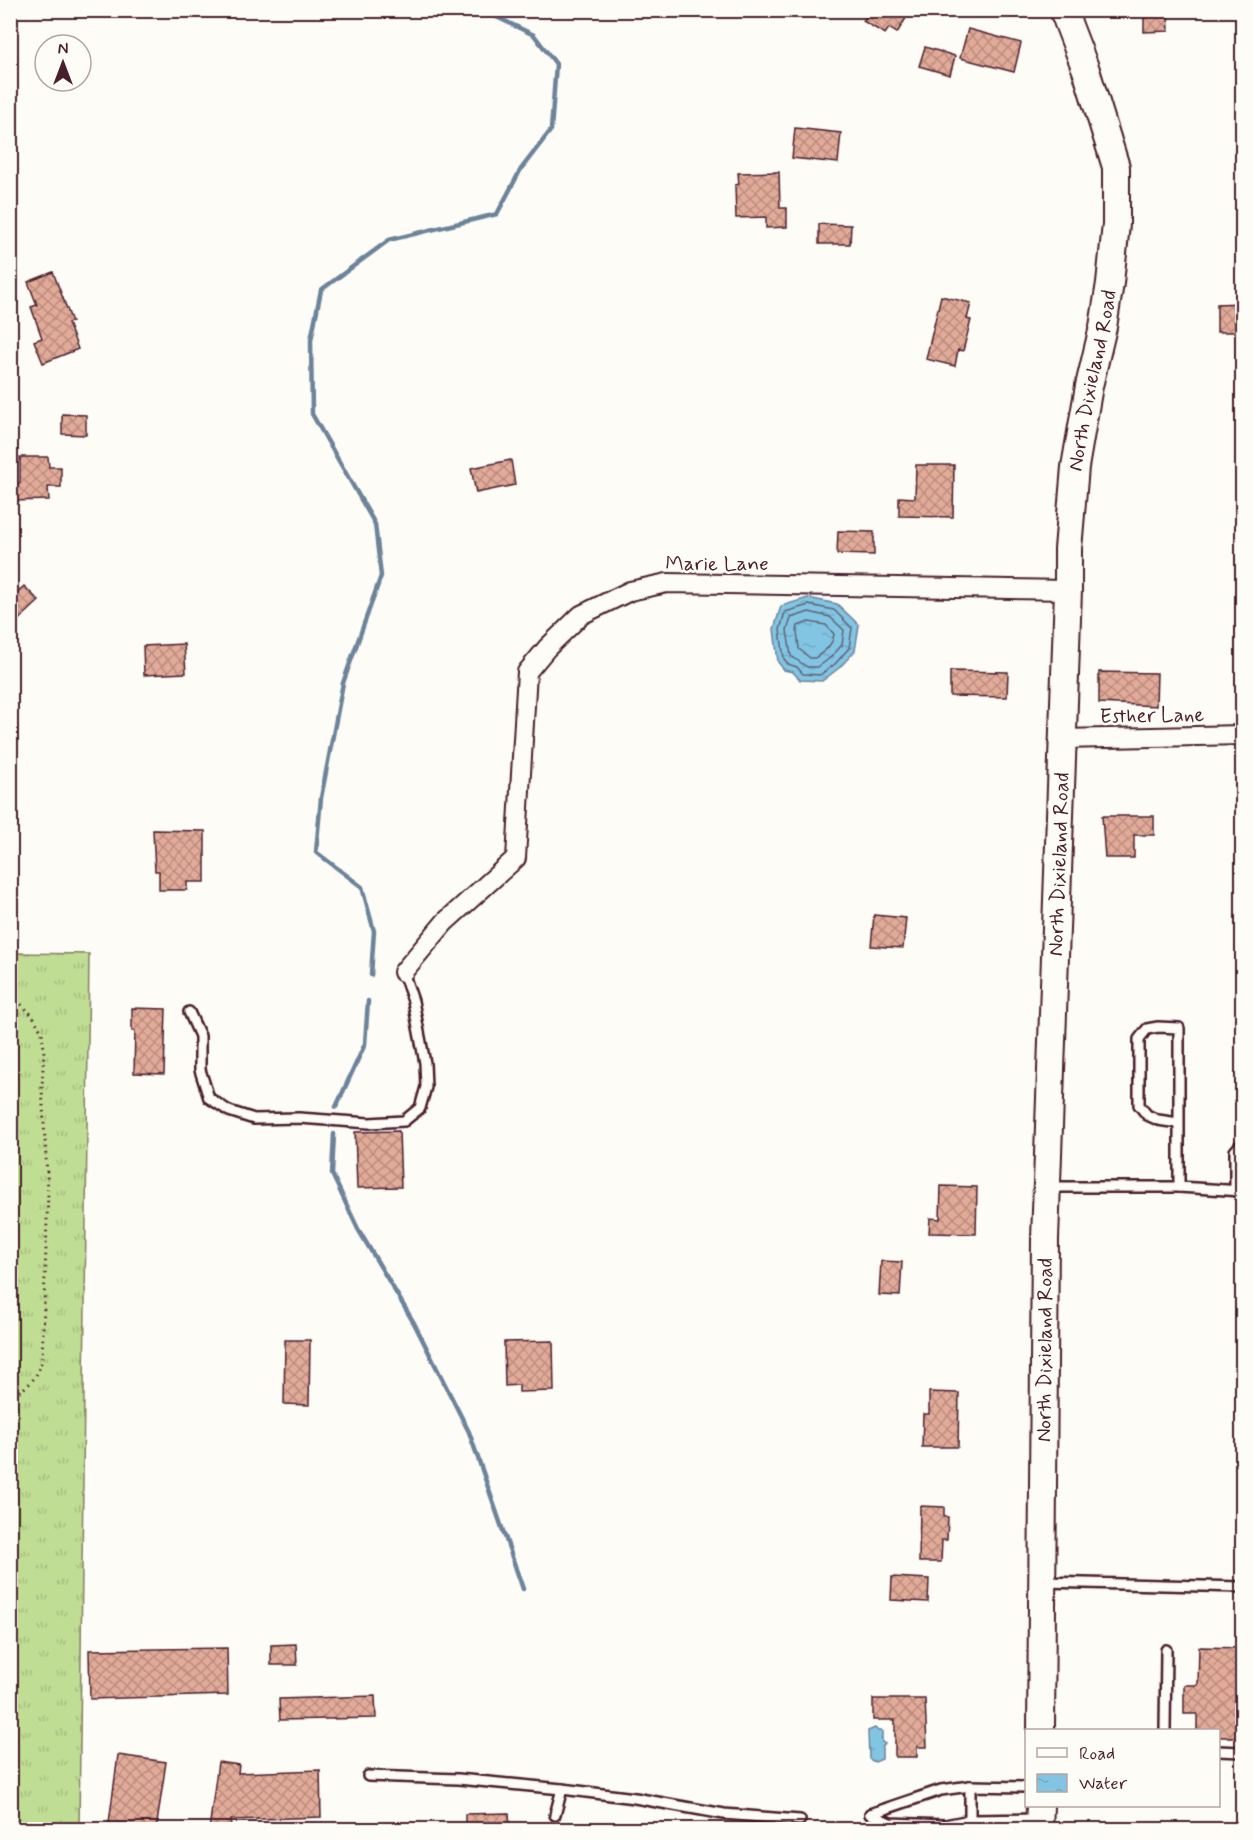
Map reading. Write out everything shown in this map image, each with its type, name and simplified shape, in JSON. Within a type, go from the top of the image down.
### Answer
[{"type":"street","name":"North Dixieland Road","points":[[1041,1729],[1045,1239],[1068,549],[1075,467],[1110,284],[1116,224],[1116,167],[1086,70],[1063,10]]},
{"type":"street","name":"Marie Lane","points":[[403,972],[445,922],[516,858],[527,672],[581,615],[630,591],[667,583],[1068,590]]},
{"type":"street","name":"Esther Lane","points":[[1062,739],[1242,735]]},
{"type":"lane","points":[[189,1012],[200,1036],[200,1070],[209,1098],[229,1111],[254,1119],[300,1118],[369,1123],[404,1121],[420,1108],[426,1087],[425,1063],[413,1001],[403,972]]},
{"type":"lane","points":[[1178,1123],[1158,1120],[1147,1115],[1139,1105],[1139,1040],[1147,1029],[1179,1028],[1179,1187]]},
{"type":"lane","points":[[1047,1187],[1179,1187],[1239,1191],[1235,1151],[1242,1143]]},
{"type":"lane","points":[[1044,1582],[1242,1587]]},
{"type":"lane","points":[[1165,1729],[1166,1650]]},
{"type":"lane","points":[[1220,1751],[1242,1752]]},
{"type":"lane","points":[[368,1776],[458,1779],[562,1789],[635,1798],[724,1814],[800,1820]]},
{"type":"lane","points":[[1025,1787],[970,1786],[941,1790],[870,1814],[890,1823],[945,1825],[970,1821],[985,1825],[1039,1818]]},
{"type":"lane","points":[[970,1786],[970,1821]]},
{"type":"lane","points":[[555,1815],[562,1789]]},
{"type":"path","points":[[10,1000],[27,1009],[42,1033],[44,1048],[43,1123],[48,1171],[42,1359],[32,1383],[10,1396]]},
{"type":"green space","points":[[11,953],[89,954],[79,1829],[11,1829]]},
{"type":"water","points":[[808,598],[837,604],[859,625],[855,651],[839,668],[822,681],[800,680],[793,672],[784,670],[778,662],[774,629],[781,606]]},
{"type":"water","points":[[875,1728],[882,1731],[882,1742],[885,1744],[882,1748],[882,1759],[875,1762],[869,1759],[868,1731]]},
{"type":"building","points":[[870,10],[911,10],[897,33],[889,28],[885,34],[863,21]]},
{"type":"building","points":[[1144,10],[1168,10],[1169,31],[1144,32]]},
{"type":"building","points":[[968,29],[1021,43],[1014,72],[960,58]]},
{"type":"building","points":[[925,47],[955,56],[950,75],[919,66]]},
{"type":"building","points":[[795,128],[841,133],[838,163],[792,158]]},
{"type":"building","points":[[779,172],[780,208],[787,208],[787,227],[766,228],[766,217],[736,218],[735,185],[739,184],[738,173]]},
{"type":"building","points":[[819,224],[851,225],[850,244],[819,244]]},
{"type":"building","points":[[53,272],[72,322],[68,323],[78,349],[43,363],[34,341],[42,338],[31,307],[37,305],[28,282]]},
{"type":"building","points":[[941,296],[971,303],[967,319],[971,320],[963,351],[958,350],[955,366],[926,359]]},
{"type":"building","points":[[1242,303],[1242,332],[1217,332],[1217,304]]},
{"type":"building","points":[[62,414],[86,415],[86,435],[62,434]]},
{"type":"building","points":[[20,457],[48,457],[49,467],[61,467],[61,487],[48,487],[49,500],[10,501],[10,483],[20,483]]},
{"type":"building","points":[[511,460],[515,485],[476,493],[471,468]]},
{"type":"building","points":[[916,465],[954,465],[953,517],[899,516],[899,497],[915,498]]},
{"type":"building","points":[[838,531],[874,532],[874,555],[837,554]]},
{"type":"building","points":[[24,586],[39,601],[10,628],[10,599]]},
{"type":"building","points":[[184,644],[186,673],[144,675],[143,646]]},
{"type":"building","points":[[950,671],[1008,672],[1007,697],[950,696]]},
{"type":"building","points":[[1099,672],[1157,673],[1156,706],[1099,703]]},
{"type":"building","points":[[1102,816],[1154,816],[1154,835],[1134,835],[1134,858],[1105,858]]},
{"type":"building","points":[[153,830],[205,831],[205,882],[187,882],[187,890],[159,890],[159,871],[155,871]]},
{"type":"building","points":[[874,915],[906,918],[903,948],[871,946]]},
{"type":"building","points":[[132,1008],[166,1009],[164,1074],[134,1073],[135,1031],[132,1031]]},
{"type":"building","points":[[399,1131],[401,1187],[357,1188],[355,1132]]},
{"type":"building","points":[[941,1186],[977,1187],[976,1234],[929,1233],[930,1218],[940,1219]]},
{"type":"building","points":[[881,1261],[902,1262],[900,1296],[879,1295]]},
{"type":"building","points":[[285,1340],[310,1340],[309,1405],[284,1404]]},
{"type":"building","points":[[553,1341],[554,1391],[519,1392],[519,1385],[505,1386],[504,1342]]},
{"type":"building","points":[[929,1392],[959,1393],[958,1447],[922,1447],[923,1414],[929,1414]]},
{"type":"building","points":[[920,1506],[944,1507],[944,1517],[948,1517],[947,1540],[942,1540],[941,1562],[919,1562]]},
{"type":"building","points":[[892,1577],[929,1579],[928,1602],[891,1600]]},
{"type":"building","points":[[296,1644],[297,1665],[271,1665],[271,1645]]},
{"type":"building","points":[[1199,1647],[1242,1648],[1242,1737],[1220,1737],[1220,1729],[1197,1729],[1197,1714],[1184,1714],[1184,1685],[1198,1685]]},
{"type":"building","points":[[227,1648],[228,1695],[90,1699],[89,1650]]},
{"type":"building","points":[[375,1696],[376,1718],[280,1720],[279,1699]]},
{"type":"building","points":[[873,1699],[925,1699],[927,1747],[917,1747],[917,1757],[895,1757],[895,1720],[873,1720]]},
{"type":"building","points":[[118,1755],[166,1762],[156,1830],[108,1830]]},
{"type":"building","points":[[218,1762],[239,1765],[238,1773],[320,1770],[321,1817],[231,1820],[230,1830],[209,1830]]},
{"type":"building","points":[[509,1813],[510,1830],[465,1830],[465,1814]]},
{"type":"waterway","points":[[371,975],[374,931],[362,887],[316,852],[321,798],[343,683],[381,576],[375,524],[312,414],[311,340],[321,290],[389,240],[497,214],[521,169],[551,130],[556,64],[534,35],[482,10]]},
{"type":"waterway","points":[[336,1107],[365,1044],[368,1001]]},
{"type":"waterway","points":[[334,1134],[332,1174],[358,1229],[414,1323],[469,1432],[523,1589]]}]
